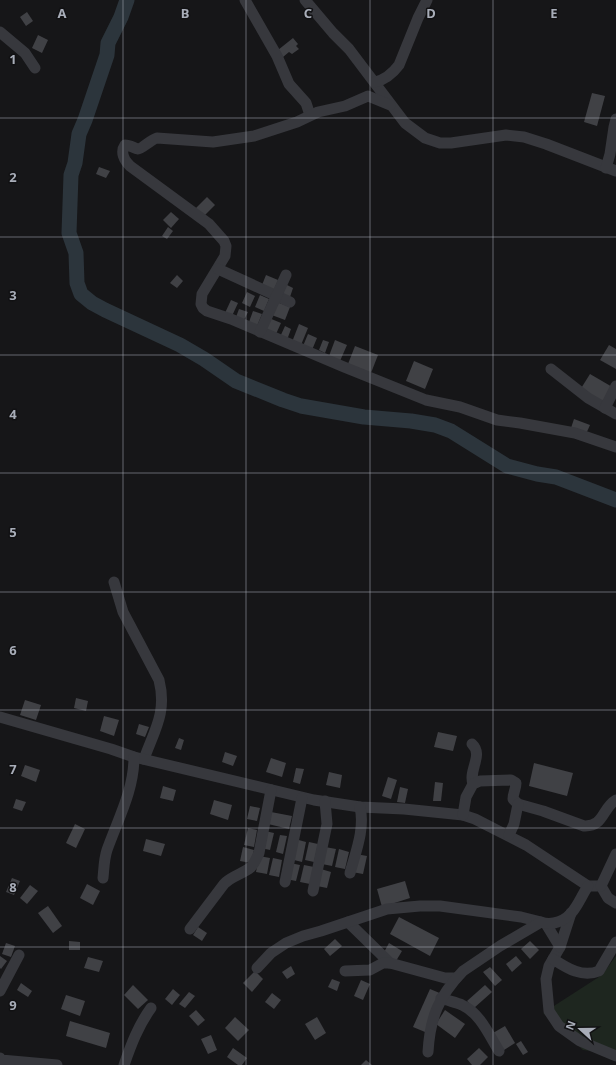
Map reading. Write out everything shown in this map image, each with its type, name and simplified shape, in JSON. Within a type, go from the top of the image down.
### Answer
[{"type":"street","points":[[246,0],[277,56],[289,84],[306,104],[310,115]]},
{"type":"street","points":[[305,0],[333,33],[349,49],[405,124],[425,138],[451,144],[506,135],[524,137],[611,169],[610,154],[616,119]]},
{"type":"street","points":[[427,0],[399,65],[395,71],[376,84],[368,96],[345,106],[310,115],[297,122],[254,136],[213,142],[157,138],[151,140],[142,148],[136,149],[125,145],[123,148],[124,158],[130,166],[209,224],[218,232],[224,241],[226,246],[225,256],[202,294],[201,304],[203,308],[426,400],[460,407],[497,420],[574,433],[616,447]]},
{"type":"street","points":[[0,32],[25,54],[35,68]]},
{"type":"street","points":[[368,96],[390,105]]},
{"type":"street","points":[[218,269],[290,302]]},
{"type":"street","points":[[260,332],[286,275]]},
{"type":"street","points":[[551,369],[588,398],[616,414]]},
{"type":"street","points":[[605,408],[616,386]]},
{"type":"street","points":[[103,878],[107,850],[120,819],[131,785],[134,768],[162,710],[162,692],[159,680],[123,612],[114,582]]},
{"type":"street","points":[[0,718],[139,758],[302,798],[360,807],[404,809],[463,816],[475,819],[509,835],[539,852],[588,886],[601,886]]},
{"type":"street","points":[[472,744],[476,748],[477,754],[471,780],[473,784]]},
{"type":"street","points":[[463,816],[466,797],[473,784],[480,781],[512,780],[516,783],[513,799],[518,804],[543,811],[584,826],[595,825],[611,804],[616,800]]},
{"type":"street","points":[[190,929],[224,884],[228,880],[251,867],[258,852],[271,790]]},
{"type":"street","points":[[285,882],[302,798]]},
{"type":"street","points":[[313,891],[327,824],[325,801]]},
{"type":"street","points":[[509,835],[514,824],[518,804]]},
{"type":"street","points":[[350,873],[361,831],[362,816],[360,807]]},
{"type":"street","points":[[601,886],[616,854]]},
{"type":"street","points":[[588,886],[572,914],[560,947],[549,966],[546,979],[549,1011],[559,1026],[580,1041],[616,1056]]},
{"type":"street","points":[[601,886],[608,898],[616,903]]},
{"type":"street","points":[[258,968],[271,953],[286,943],[303,936],[387,909],[440,906],[521,917],[544,923],[557,922],[572,914]]},
{"type":"street","points":[[348,922],[390,963]]},
{"type":"street","points":[[544,923],[560,947]]},
{"type":"street","points":[[428,1052],[429,1034],[433,1016],[441,998],[456,978],[463,971],[500,946],[544,923]]},
{"type":"street","points":[[553,959],[567,968],[579,973],[595,973],[599,971],[616,942]]},
{"type":"street","points":[[0,992],[19,955]]},
{"type":"street","points":[[345,971],[370,970],[383,963],[390,963],[445,978],[456,978]]},
{"type":"street","points":[[441,998],[462,1005],[471,1011],[478,1018],[499,1050]]},
{"type":"street","points":[[124,1065],[131,1044],[151,1008]]},
{"type":"street","points":[[0,1060],[57,1065]]},
{"type":"shaded area","points":[[616,956],[616,1058],[607,1053],[583,1050],[543,1013],[602,975]]},
{"type":"building","points":[[27,12],[33,21],[26,26],[20,17]]},
{"type":"building","points":[[38,35],[48,40],[42,53],[32,48]]},
{"type":"building","points":[[293,38],[298,44],[296,46],[299,49],[292,54],[289,52],[283,57],[278,50]]},
{"type":"building","points":[[592,93],[605,96],[597,126],[584,122]]},
{"type":"building","points":[[99,167],[110,171],[106,178],[96,174]]},
{"type":"building","points":[[207,197],[215,205],[203,217],[195,209]]},
{"type":"building","points":[[171,212],[179,219],[171,228],[163,220]]},
{"type":"building","points":[[168,227],[173,231],[167,239],[162,236]]},
{"type":"building","points":[[177,275],[183,281],[177,288],[170,283]]},
{"type":"building","points":[[266,275],[278,280],[274,290],[262,285]]},
{"type":"building","points":[[285,284],[293,288],[289,300],[280,296]]},
{"type":"building","points":[[247,292],[255,296],[250,307],[242,303]]},
{"type":"building","points":[[260,295],[269,299],[264,311],[255,307]]},
{"type":"building","points":[[231,300],[238,303],[232,316],[225,313]]},
{"type":"building","points":[[274,301],[290,307],[285,320],[269,314]]},
{"type":"building","points":[[239,309],[248,312],[244,320],[236,317]]},
{"type":"building","points":[[253,311],[262,314],[257,326],[249,322]]},
{"type":"building","points":[[269,318],[281,323],[276,334],[265,329]]},
{"type":"building","points":[[299,324],[308,328],[301,345],[292,342]]},
{"type":"building","points":[[285,326],[291,329],[287,340],[280,337]]},
{"type":"building","points":[[308,334],[317,338],[312,350],[303,346]]},
{"type":"building","points":[[323,340],[329,342],[325,353],[319,350]]},
{"type":"building","points":[[335,340],[347,345],[340,361],[329,356]]},
{"type":"building","points":[[609,345],[616,349],[616,369],[600,360]]},
{"type":"building","points":[[355,346],[378,355],[371,373],[348,364]]},
{"type":"building","points":[[414,361],[433,369],[425,389],[406,381]]},
{"type":"building","points":[[590,374],[614,388],[605,404],[580,390]]},
{"type":"building","points":[[574,419],[590,425],[586,434],[571,428]]},
{"type":"building","points":[[76,698],[88,701],[86,711],[74,708]]},
{"type":"building","points":[[25,700],[41,705],[36,720],[20,715]]},
{"type":"building","points":[[104,716],[119,720],[114,736],[100,731]]},
{"type":"building","points":[[139,724],[149,727],[145,737],[136,734]]},
{"type":"building","points":[[438,732],[457,736],[453,751],[434,747]]},
{"type":"building","points":[[179,738],[184,740],[181,750],[175,748]]},
{"type":"building","points":[[225,752],[237,756],[233,766],[222,762]]},
{"type":"building","points":[[271,758],[286,763],[282,777],[266,772]]},
{"type":"building","points":[[534,763],[573,773],[567,796],[529,786]]},
{"type":"building","points":[[25,765],[40,770],[36,782],[21,776]]},
{"type":"building","points":[[296,768],[304,769],[300,784],[293,782]]},
{"type":"building","points":[[329,772],[342,775],[340,788],[326,785]]},
{"type":"building","points":[[388,777],[397,780],[391,799],[382,796]]},
{"type":"building","points":[[435,782],[443,783],[441,801],[433,801]]},
{"type":"building","points":[[163,786],[176,790],[173,801],[160,798]]},
{"type":"building","points":[[400,787],[408,789],[405,803],[397,802]]},
{"type":"building","points":[[16,799],[26,802],[22,811],[13,808]]},
{"type":"building","points":[[214,800],[232,805],[228,820],[210,814]]},
{"type":"building","points":[[250,806],[260,808],[257,821],[247,819]]},
{"type":"building","points":[[271,812],[292,816],[289,829],[268,824]]},
{"type":"building","points":[[75,824],[85,829],[76,848],[66,843]]},
{"type":"building","points":[[248,828],[257,830],[254,847],[244,845]]},
{"type":"building","points":[[265,831],[274,833],[270,850],[261,848]]},
{"type":"building","points":[[280,835],[287,836],[283,854],[276,852]]},
{"type":"building","points":[[146,839],[165,844],[161,856],[143,851]]},
{"type":"building","points":[[295,839],[306,842],[302,862],[290,859]]},
{"type":"building","points":[[309,842],[318,844],[314,862],[305,860]]},
{"type":"building","points":[[243,847],[254,850],[251,863],[240,861]]},
{"type":"building","points":[[325,847],[336,849],[332,866],[322,864]]},
{"type":"building","points":[[339,849],[349,852],[345,869],[335,867]]},
{"type":"building","points":[[356,854],[367,856],[363,874],[352,872]]},
{"type":"building","points":[[259,856],[270,858],[267,874],[256,872]]},
{"type":"building","points":[[273,858],[282,860],[279,877],[269,875]]},
{"type":"building","points":[[290,863],[300,865],[296,881],[286,879]]},
{"type":"building","points":[[304,865],[314,867],[310,884],[300,882]]},
{"type":"building","points":[[321,869],[331,872],[327,888],[317,886]]},
{"type":"building","points":[[12,878],[20,881],[14,895],[6,892]]},
{"type":"building","points":[[405,881],[410,898],[382,907],[377,889]]},
{"type":"building","points":[[87,884],[100,891],[93,905],[80,898]]},
{"type":"building","points":[[30,885],[38,891],[27,904],[20,898]]},
{"type":"building","points":[[48,906],[62,926],[53,933],[38,913]]},
{"type":"building","points":[[399,917],[439,938],[430,956],[390,934]]},
{"type":"building","points":[[198,927],[207,933],[202,941],[193,935]]},
{"type":"building","points":[[335,939],[342,946],[330,956],[324,949]]},
{"type":"building","points":[[69,941],[80,942],[80,950],[69,950]]},
{"type":"building","points":[[530,941],[539,950],[530,959],[521,949]]},
{"type":"building","points":[[6,943],[15,946],[11,957],[2,954]]},
{"type":"building","points":[[389,943],[402,951],[396,961],[383,954]]},
{"type":"building","points":[[0,956],[7,961],[1,969],[0,968]]},
{"type":"building","points":[[516,956],[522,963],[512,972],[506,964]]},
{"type":"building","points":[[88,957],[103,961],[99,972],[84,968]]},
{"type":"building","points":[[291,966],[295,974],[287,979],[282,972]]},
{"type":"building","points":[[490,967],[502,980],[495,986],[483,972]]},
{"type":"building","points":[[255,971],[263,979],[252,992],[243,983]]},
{"type":"building","points":[[332,979],[340,982],[337,991],[328,987]]},
{"type":"building","points":[[361,980],[370,984],[363,1000],[354,996]]},
{"type":"building","points":[[21,983],[32,991],[28,997],[17,990]]},
{"type":"building","points":[[133,985],[148,1000],[138,1009],[124,995]]},
{"type":"building","points":[[485,985],[492,992],[474,1008],[467,1001]]},
{"type":"building","points":[[173,989],[180,995],[172,1005],[165,999]]},
{"type":"building","points":[[430,989],[442,994],[425,1032],[413,1027]]},
{"type":"building","points":[[189,992],[195,996],[185,1008],[179,1004]]},
{"type":"building","points":[[272,993],[281,1000],[274,1009],[265,1002]]},
{"type":"building","points":[[66,995],[85,1001],[80,1016],[61,1009]]},
{"type":"building","points":[[196,1010],[205,1020],[198,1026],[189,1016]]},
{"type":"building","points":[[445,1010],[465,1024],[455,1038],[436,1024]]},
{"type":"building","points":[[235,1017],[249,1030],[238,1041],[225,1028]]},
{"type":"building","points":[[317,1017],[326,1033],[315,1040],[305,1024]]},
{"type":"building","points":[[70,1021],[110,1033],[106,1048],[66,1036]]},
{"type":"building","points":[[505,1026],[515,1043],[504,1050],[493,1033]]},
{"type":"building","points":[[211,1035],[217,1050],[208,1054],[201,1039]]},
{"type":"building","points":[[521,1041],[528,1052],[523,1055],[516,1044]]},
{"type":"building","points":[[233,1048],[247,1058],[242,1065],[238,1065],[227,1057]]},
{"type":"building","points":[[479,1048],[488,1057],[480,1065],[472,1065],[467,1059]]},
{"type":"building","points":[[366,1060],[372,1065],[361,1065]]},
{"type":"waterway","points":[[127,0],[121,17],[108,43],[107,55],[79,134],[75,163],[71,175],[69,233],[76,253],[77,283],[81,294],[92,303],[105,310],[180,345],[204,359],[236,381],[283,400],[301,406],[364,417],[411,421],[435,425],[451,431],[507,466],[537,474],[556,477],[616,500]]}]
